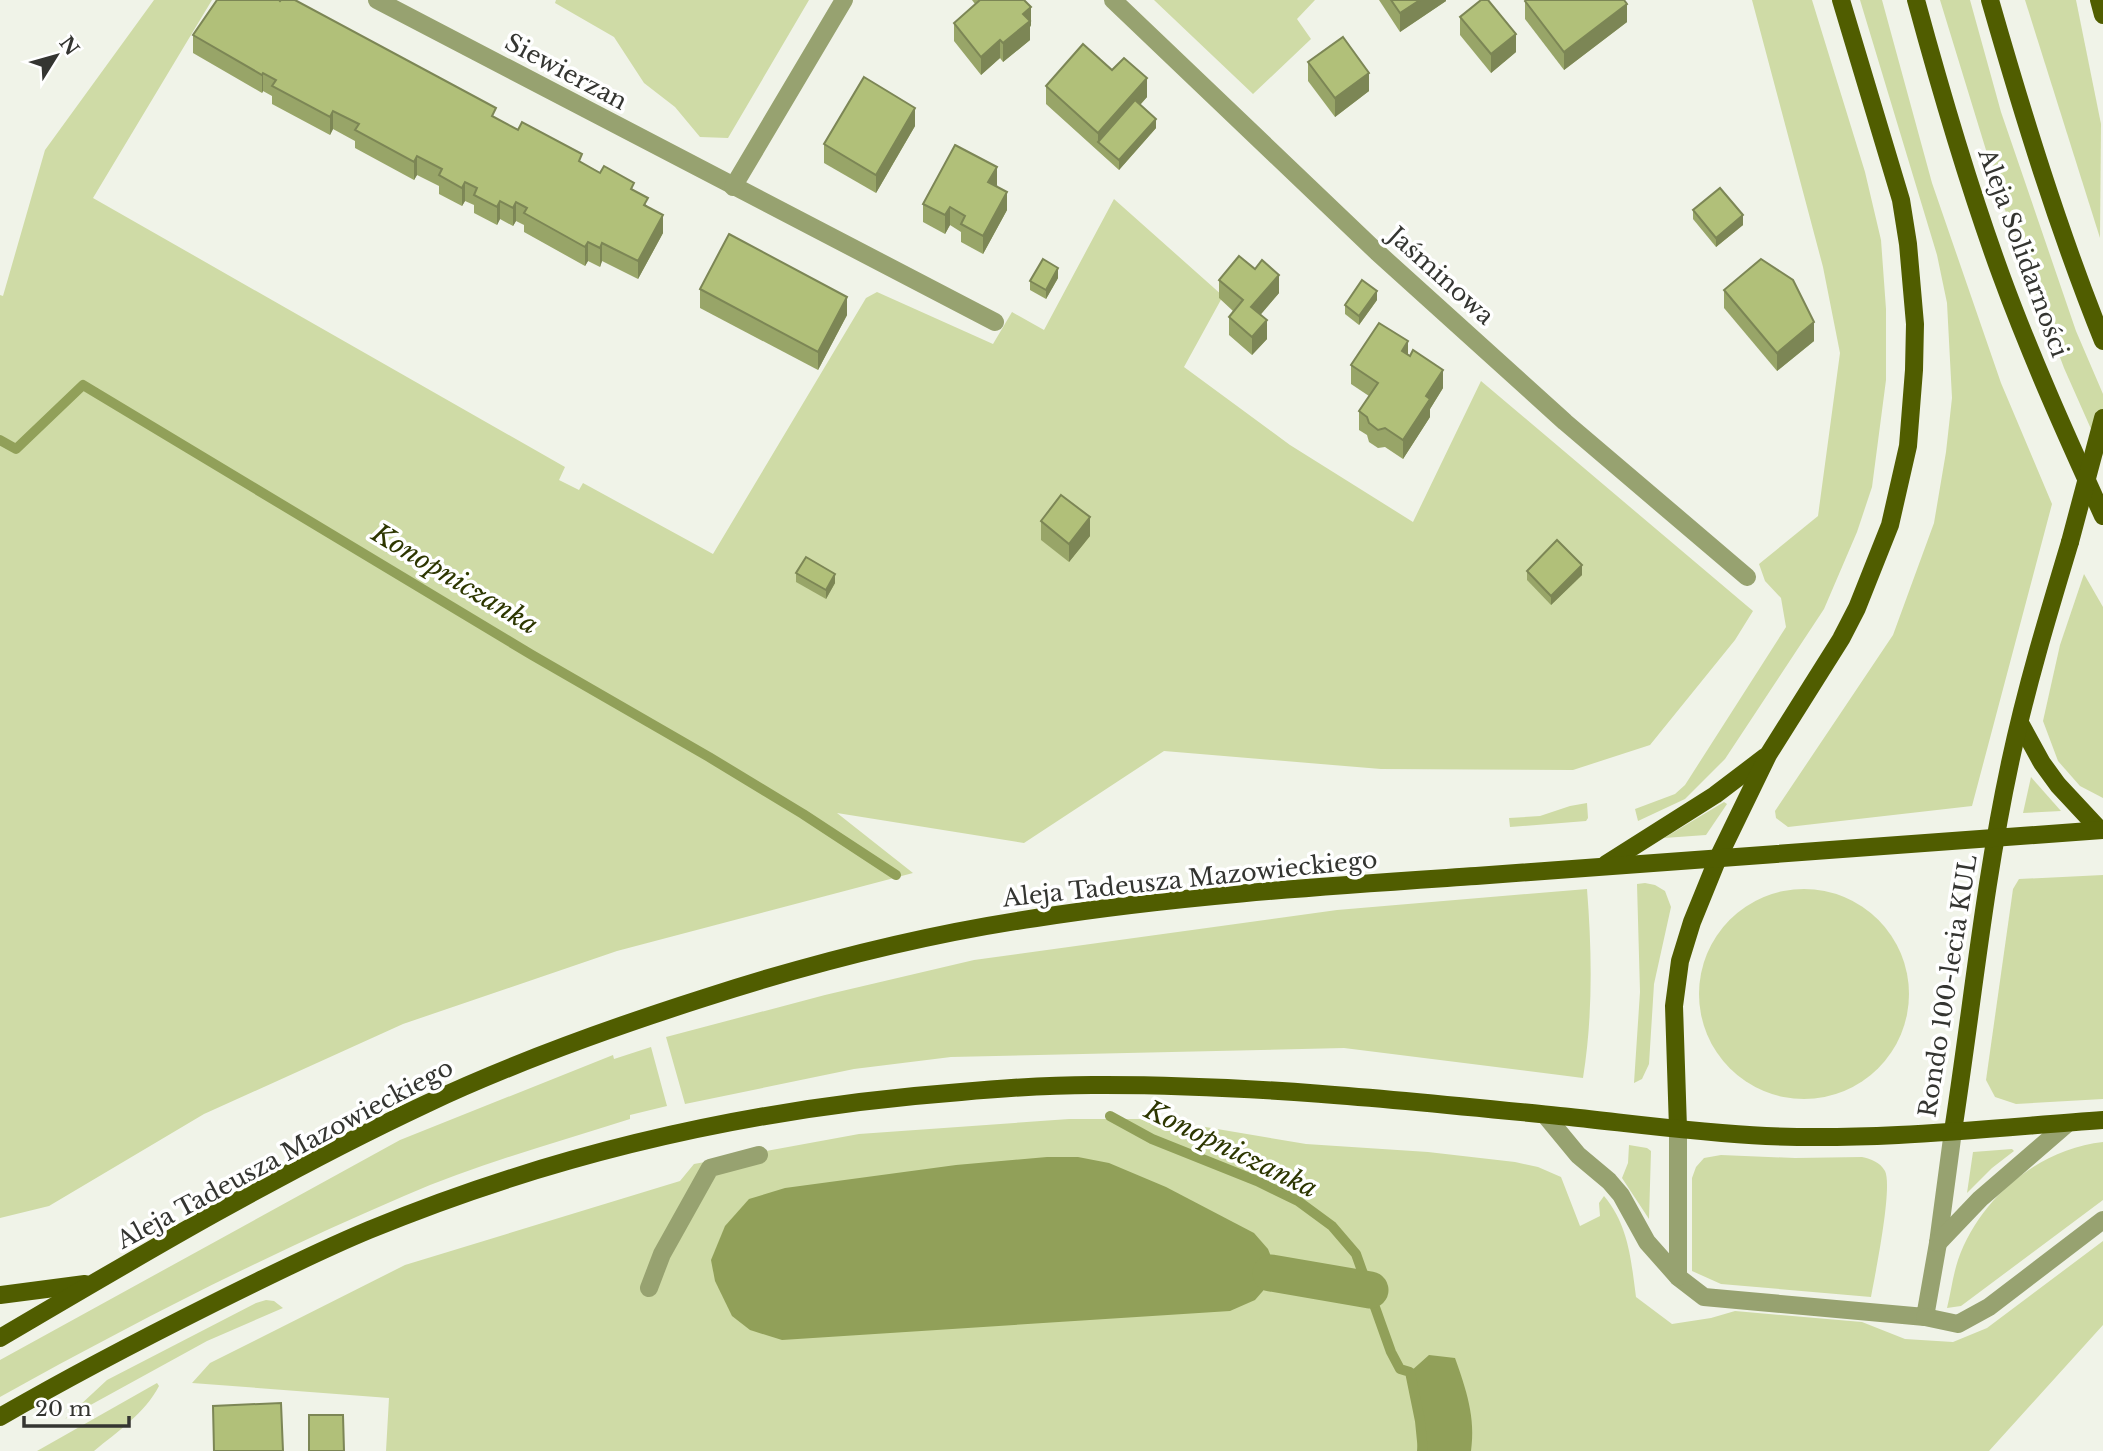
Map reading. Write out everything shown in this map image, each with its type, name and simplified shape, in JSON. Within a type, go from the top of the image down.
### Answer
[{"type":"main road","points":[[0,1417],[117,1353],[315,1253],[373,1228],[474,1191],[636,1142],[739,1121],[858,1101],[1028,1086],[1124,1085],[1281,1091],[1678,1128],[1673,1027],[1675,990],[1686,942],[1718,858],[1768,755],[1841,639],[1857,608],[1891,525],[1908,446],[1915,335],[1908,244],[1901,200],[1841,0]]},
{"type":"main road","name":"Aleja Solidarności","points":[[1916,0],[1954,131],[2001,275],[2057,416],[2103,516]]},
{"type":"main road","name":"Aleja Solidarności","points":[[1990,0],[2059,227],[2103,341]]},
{"type":"main road","points":[[2099,0],[2103,15]]},
{"type":"main road","points":[[2101,830],[1996,838],[2039,647],[2103,418]]},
{"type":"main road","points":[[2020,723],[2042,763],[2058,785],[2101,830]]},
{"type":"main road","points":[[1604,866],[1715,795],[1768,755]]},
{"type":"main road","name":"Rondo 100-lecia KUL","points":[[1678,1128],[1751,1135],[1819,1137],[1953,1131],[1996,838],[1718,858]]},
{"type":"main road","name":"Aleja Tadeusza Mazowieckiego","points":[[0,1338],[92,1283],[271,1184],[426,1104],[544,1054],[754,982],[910,943],[1033,918],[1231,894],[1718,858]]},
{"type":"main road","points":[[1953,1131],[2103,1120]]},
{"type":"main road","points":[[0,1295],[92,1283]]},
{"type":"street","name":"Siewierzan","points":[[377,0],[995,322]]},
{"type":"street","points":[[733,187],[844,0]]},
{"type":"street","name":"Jaśminowa","points":[[1113,0],[1387,261],[1565,422],[1747,577]]},
{"type":"street","points":[[1545,1115],[1578,1155],[1609,1181],[1634,1217],[1647,1242],[1678,1277],[1704,1297],[1925,1317],[1958,1324],[2001,1299],[2103,1220]]},
{"type":"street","points":[[1938,1243],[1980,1199],[2068,1123]]},
{"type":"street","points":[[1678,1128],[1678,1277]]},
{"type":"street","points":[[1925,1317],[1953,1131]]},
{"type":"street","points":[[649,1288],[662,1254],[710,1168],[760,1155]]},
{"type":"shaded area","points":[[154,0],[212,0],[93,198],[565,467],[559,480],[579,490],[583,483],[713,554],[866,298],[877,292],[993,344],[1012,312],[1044,330],[1114,199],[1223,296],[1184,367],[1290,445],[1413,522],[1481,381],[1753,611],[1735,640],[1650,745],[1573,770],[1381,769],[1164,751],[1024,843],[837,813],[913,873],[617,951],[403,1024],[204,1114],[49,1206],[0,1218],[0,295],[3,296],[45,150]]},
{"type":"shaded area","points":[[556,0],[809,0],[728,138],[700,137],[675,107],[644,83],[614,37],[555,3]]},
{"type":"shaded area","points":[[1154,0],[1315,0],[1297,19],[1311,39],[1253,94]]},
{"type":"shaded area","points":[[1752,0],[1812,0],[1865,172],[1881,240],[1886,309],[1886,380],[1872,487],[1857,532],[1824,609],[1725,759],[1685,799],[1638,821],[1635,809],[1675,794],[1685,785],[1786,627],[1781,598],[1765,581],[1759,564],[1818,516],[1840,353],[1823,267]]},
{"type":"shaded area","points":[[1860,0],[1882,0],[1932,183],[2001,383],[2052,504],[1972,806],[1788,827],[1776,818],[1775,811],[1893,635],[1934,523],[1952,398],[1947,303],[1937,255]]},
{"type":"shaded area","points":[[1940,0],[1970,0],[2001,112],[2076,331],[2103,394],[2103,456],[2064,368],[2001,199]]},
{"type":"shaded area","points":[[2025,0],[2076,0],[2101,124],[2100,238]]},
{"type":"shaded area","points":[[2084,574],[2103,607],[2103,798],[2080,786],[2058,761],[2043,721],[2060,645]]},
{"type":"shaded area","points":[[2031,777],[2061,811],[2023,813]]},
{"type":"shaded area","points":[[1724,802],[1727,804],[1706,835],[1664,838]]},
{"type":"shaded area","points":[[1587,803],[1586,821],[1510,827],[1509,818],[1540,816]]},
{"type":"shaded area","points":[[2103,875],[2103,1099],[2016,1104],[1995,1097],[1986,1080],[2013,889],[2019,879]]},
{"type":"shaded area","points":[[1645,883],[1665,891],[1671,907],[1654,984],[1649,1064],[1642,1079],[1634,1083],[1640,992],[1637,884]]},
{"type":"shaded area","points":[[1587,889],[1591,984],[1583,1078],[1344,1048],[951,1057],[854,1069],[685,1104],[666,1037],[825,995],[974,960],[1337,910]]},
{"type":"shaded area","points":[[1804,889],[1825,891],[1844,897],[1878,920],[1901,954],[1907,973],[1907,1015],[1901,1034],[1878,1068],[1844,1091],[1825,1097],[1804,1099],[1783,1097],[1764,1091],[1730,1068],[1707,1034],[1701,1015],[1699,994],[1701,973],[1707,954],[1730,920],[1764,897],[1783,891]]},
{"type":"shaded area","points":[[651,1047],[667,1106],[630,1115],[630,1119],[488,1164],[404,1196],[199,1291],[0,1397],[0,1360],[400,1140],[613,1055],[614,1059]]},
{"type":"shaded area","points":[[1069,1119],[1158,1119],[1306,1144],[1428,1152],[1538,1167],[1561,1177],[1580,1226],[1600,1216],[1599,1203],[1604,1196],[1624,1231],[1636,1297],[1672,1324],[1735,1311],[1862,1322],[1905,1339],[1953,1342],[1987,1328],[2103,1241],[2103,1325],[1989,1451],[386,1451],[389,1398],[192,1383],[210,1363],[405,1265],[680,1181],[694,1164],[859,1134]]},
{"type":"shaded area","points":[[2103,1142],[2103,1200],[1961,1306],[1947,1308],[1958,1260],[1980,1217],[1996,1198],[2034,1166],[2079,1147]]},
{"type":"shaded area","points":[[1629,1145],[1651,1151],[1649,1219],[1622,1178],[1628,1163]]},
{"type":"shaded area","points":[[2014,1151],[1967,1193],[1973,1152]]},
{"type":"shaded area","points":[[1721,1155],[1862,1157],[1881,1165],[1887,1180],[1887,1194],[1871,1297],[1721,1284],[1692,1271],[1692,1178],[1696,1167],[1704,1158]]},
{"type":"shaded area","points":[[1078,1157],[1109,1163],[1166,1187],[1254,1233],[1268,1249],[1274,1264],[1269,1284],[1255,1300],[1230,1311],[782,1340],[750,1330],[732,1316],[715,1281],[711,1260],[725,1226],[749,1199],[785,1188],[956,1165]]},
{"type":"shaded area","points":[[266,1300],[274,1301],[283,1308],[207,1341],[65,1419],[107,1380]]},
{"type":"shaded area","points":[[1429,1355],[1455,1358],[1471,1415],[1471,1451],[1417,1451],[1420,1421],[1410,1372]]},
{"type":"shaded area","points":[[157,1383],[159,1386],[153,1396],[138,1413],[94,1451],[37,1451]]},
{"type":"building","points":[[217,0],[295,0],[496,108],[492,116],[518,130],[522,122],[582,154],[579,161],[600,173],[604,166],[634,183],[631,189],[648,198],[644,205],[663,215],[638,261],[602,243],[600,248],[588,242],[585,247],[524,213],[527,208],[516,202],[513,208],[500,201],[497,207],[474,195],[477,188],[465,182],[462,188],[439,175],[442,169],[417,156],[414,162],[355,130],[359,124],[333,111],[330,117],[272,86],[276,80],[263,73],[262,75],[193,35]]},
{"type":"building","points":[[980,0],[1024,0],[1031,7],[1023,14],[1030,21],[1003,43],[1000,40],[981,57],[954,23]]},
{"type":"building","points":[[1391,0],[1420,0],[1400,13]]},
{"type":"building","points":[[1481,0],[1488,0],[1516,34],[1491,54],[1460,17]]},
{"type":"building","points":[[1526,0],[1624,0],[1627,4],[1564,52]]},
{"type":"building","points":[[1343,37],[1369,73],[1335,98],[1308,62]]},
{"type":"building","points":[[1083,44],[1112,70],[1124,58],[1147,78],[1098,133],[1046,86]]},
{"type":"building","points":[[864,77],[915,108],[876,175],[824,144]]},
{"type":"building","points":[[1135,100],[1156,119],[1119,160],[1098,142]]},
{"type":"building","points":[[955,145],[997,167],[988,182],[1007,192],[983,236],[961,224],[965,216],[950,207],[945,215],[923,204]]},
{"type":"building","points":[[1720,188],[1743,215],[1716,238],[1693,210]]},
{"type":"building","points":[[729,234],[847,297],[818,352],[700,289]]},
{"type":"building","points":[[1239,256],[1255,269],[1262,260],[1279,275],[1251,307],[1267,320],[1252,337],[1229,317],[1243,300],[1219,280]]},
{"type":"building","points":[[1043,259],[1058,268],[1046,290],[1030,281]]},
{"type":"building","points":[[1761,259],[1793,280],[1814,322],[1777,353],[1724,290]]},
{"type":"building","points":[[1362,280],[1377,291],[1359,316],[1345,305]]},
{"type":"building","points":[[1379,323],[1408,341],[1402,351],[1410,356],[1413,350],[1443,370],[1426,396],[1430,399],[1403,440],[1385,428],[1378,430],[1359,411],[1378,383],[1351,365]]},
{"type":"building","points":[[1061,495],[1090,517],[1069,544],[1041,521]]},
{"type":"building","points":[[1557,540],[1582,565],[1551,596],[1527,571]]},
{"type":"building","points":[[806,557],[835,574],[826,590],[796,573]]},
{"type":"building","points":[[281,1403],[283,1451],[214,1451],[213,1406]]},
{"type":"building","points":[[309,1415],[343,1415],[344,1451],[309,1451]]},
{"type":"waterway","name":"Konopniczanka","points":[[0,440],[16,449],[83,385],[532,655],[709,757],[896,875]]},
{"type":"waterway","name":"Konopniczanka","points":[[1110,1116],[1152,1139],[1257,1181],[1298,1201],[1332,1226],[1356,1254],[1391,1352],[1400,1369],[1410,1372],[1423,1451]]},
{"type":"waterway","points":[[1271,1273],[1370,1290]]}]
